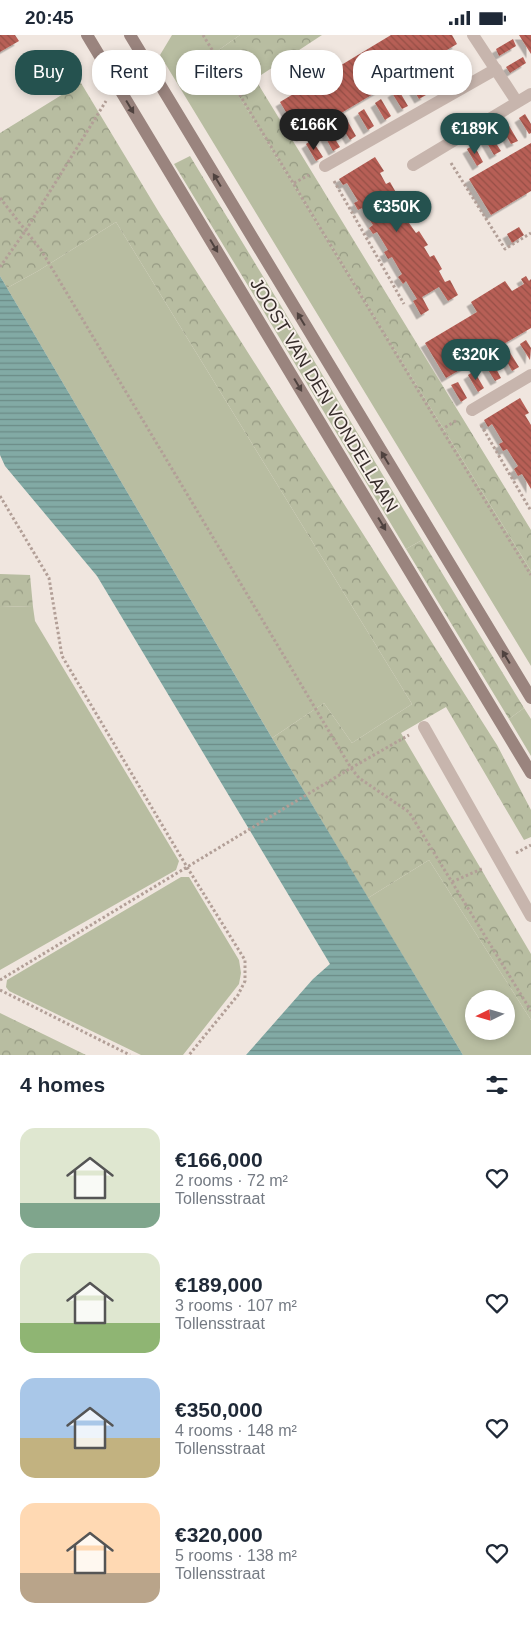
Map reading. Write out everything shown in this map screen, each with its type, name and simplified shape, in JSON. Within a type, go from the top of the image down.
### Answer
[{"type":"street","name":"JOOST VAN DEN VONDELLAAN","points":[[87,35],[96,50]]},
{"type":"street","name":"JOOST VAN DEN VONDELLAAN","points":[[130,35],[531,698]]},
{"type":"street","points":[[473,35],[517,103]]},
{"type":"street","points":[[325,166],[496,69]]},
{"type":"street","points":[[413,165],[531,94]]},
{"type":"street","name":"JOOST VAN DEN VONDELLAAN","points":[[123,95],[531,773]]},
{"type":"street","points":[[472,410],[531,375]]},
{"type":"street","points":[[424,727],[531,916]]},
{"type":"path","points":[[203,35],[294,183],[441,430],[531,575]]},
{"type":"path","points":[[1,266],[26,230],[109,95]]},
{"type":"path","points":[[442,147],[505,249],[531,233]]},
{"type":"path","points":[[325,166],[404,304]]},
{"type":"path","points":[[0,198],[46,259],[351,768],[359,778],[409,812],[531,1011]]},
{"type":"path","points":[[441,430],[472,410],[531,511]]},
{"type":"path","points":[[0,495],[49,578],[62,656],[187,867],[245,960],[245,981],[238,995],[189,1055]]},
{"type":"path","points":[[0,980],[316,791],[351,768],[424,727]]},
{"type":"path","points":[[452,882],[500,861]]},
{"type":"path","points":[[0,990],[130,1055]]},
{"type":"green space","points":[[172,35],[240,35],[219,50],[176,50],[176,81],[166,65],[166,50],[163,50]]},
{"type":"green space","points":[[240,35],[322,35],[299,50],[271,50],[271,68],[261,75],[261,50],[219,50]]},
{"type":"green space","points":[[82,85],[160,214],[497,745],[531,810],[531,837],[524,840],[446,707],[401,733],[531,954],[531,1020],[515,995],[515,990],[512,990],[429,860],[368,898],[272,738],[324,703],[352,743],[412,704],[116,222],[38,271],[7,288],[0,276],[0,133],[62,95],[82,95]]},
{"type":"green space","points":[[261,89],[531,530],[531,571],[238,95],[261,95]]},
{"type":"green space","points":[[184,95],[238,95],[531,571],[531,666]]},
{"type":"green space","points":[[190,156],[278,301],[264,312],[174,164]]},
{"type":"green space","points":[[116,222],[412,704],[352,743],[324,703],[272,738],[7,288],[38,271]]},
{"type":"green space","points":[[278,301],[422,540],[406,549],[264,312]]},
{"type":"green space","points":[[422,540],[524,708],[509,719],[406,549]]},
{"type":"green space","points":[[0,574],[30,575],[33,607],[0,606]]},
{"type":"green space","points":[[0,606],[33,607],[35,621],[179,861],[176,870],[0,970]]},
{"type":"green space","points":[[524,708],[531,719],[531,756],[509,719]]},
{"type":"green space","points":[[429,860],[512,990],[465,990],[465,1040],[515,1040],[515,995],[531,1020],[531,1055],[463,1055],[368,898]]},
{"type":"green space","points":[[181,877],[189,877],[239,960],[241,973],[239,984],[183,1055],[141,1055],[9,991],[6,987],[7,980]]},
{"type":"green space","points":[[0,1013],[86,1055],[0,1055]]},
{"type":"water","points":[[0,276],[272,738],[463,1055],[246,1055],[313,979],[330,964],[97,576],[5,466],[0,455]]},
{"type":"building","points":[[0,35],[15,35],[19,41],[0,52]]},
{"type":"building","points":[[391,35],[452,35],[457,44],[447,50],[366,50]]},
{"type":"building","points":[[519,35],[531,35],[531,54]]},
{"type":"building","points":[[513,39],[516,46],[499,56],[496,49]]},
{"type":"building","points":[[523,57],[526,63],[510,73],[506,67]]},
{"type":"building","points":[[353,58],[353,95],[371,95],[301,137],[280,102],[292,95],[343,95],[343,64]]},
{"type":"building","points":[[393,95],[402,95],[408,106],[402,109]]},
{"type":"building","points":[[417,95],[426,95],[419,99]]},
{"type":"building","points":[[381,99],[391,116],[385,120],[375,103]]},
{"type":"building","points":[[364,109],[374,126],[368,130],[358,113]]},
{"type":"building","points":[[525,114],[531,124],[531,133],[529,134],[519,118]]},
{"type":"building","points":[[347,120],[356,136],[350,140],[340,124]]},
{"type":"building","points":[[508,124],[518,141],[511,144],[502,128]]},
{"type":"building","points":[[330,131],[340,147],[333,151],[324,135]]},
{"type":"building","points":[[490,134],[501,151],[494,155],[484,138]]},
{"type":"building","points":[[312,140],[323,157],[316,161],[306,144]]},
{"type":"building","points":[[531,143],[531,191],[491,215],[469,179]]},
{"type":"building","points":[[474,145],[483,162],[477,166],[467,149]]},
{"type":"building","points":[[375,157],[384,171],[380,173],[386,184],[390,182],[398,196],[395,198],[401,208],[405,206],[413,220],[409,223],[416,233],[419,231],[428,245],[424,247],[430,257],[434,255],[442,269],[439,271],[445,282],[450,280],[458,295],[448,301],[439,287],[422,297],[429,310],[421,315],[413,301],[417,299],[406,281],[403,284],[398,277],[402,274],[392,257],[388,259],[384,252],[388,250],[377,232],[373,234],[369,228],[373,225],[362,208],[358,210],[354,203],[358,201],[347,183],[343,185],[339,179]]},
{"type":"building","points":[[519,227],[524,235],[512,243],[507,234]]},
{"type":"building","points":[[526,276],[529,281],[531,279],[531,328],[446,378],[425,343],[477,312],[471,302],[505,281],[512,291],[524,284],[521,279]]},
{"type":"building","points":[[526,340],[531,348],[530,360],[520,344]]},
{"type":"building","points":[[509,351],[519,367],[512,371],[503,354]]},
{"type":"building","points":[[492,361],[501,378],[495,381],[485,365]]},
{"type":"building","points":[[474,371],[484,388],[478,392],[468,375]]},
{"type":"building","points":[[458,382],[467,398],[461,402],[451,385]]},
{"type":"building","points":[[520,398],[529,413],[525,415],[531,425],[531,489],[522,474],[518,476],[514,469],[518,466],[507,449],[503,451],[499,444],[503,442],[492,424],[488,427],[484,420]]}]
